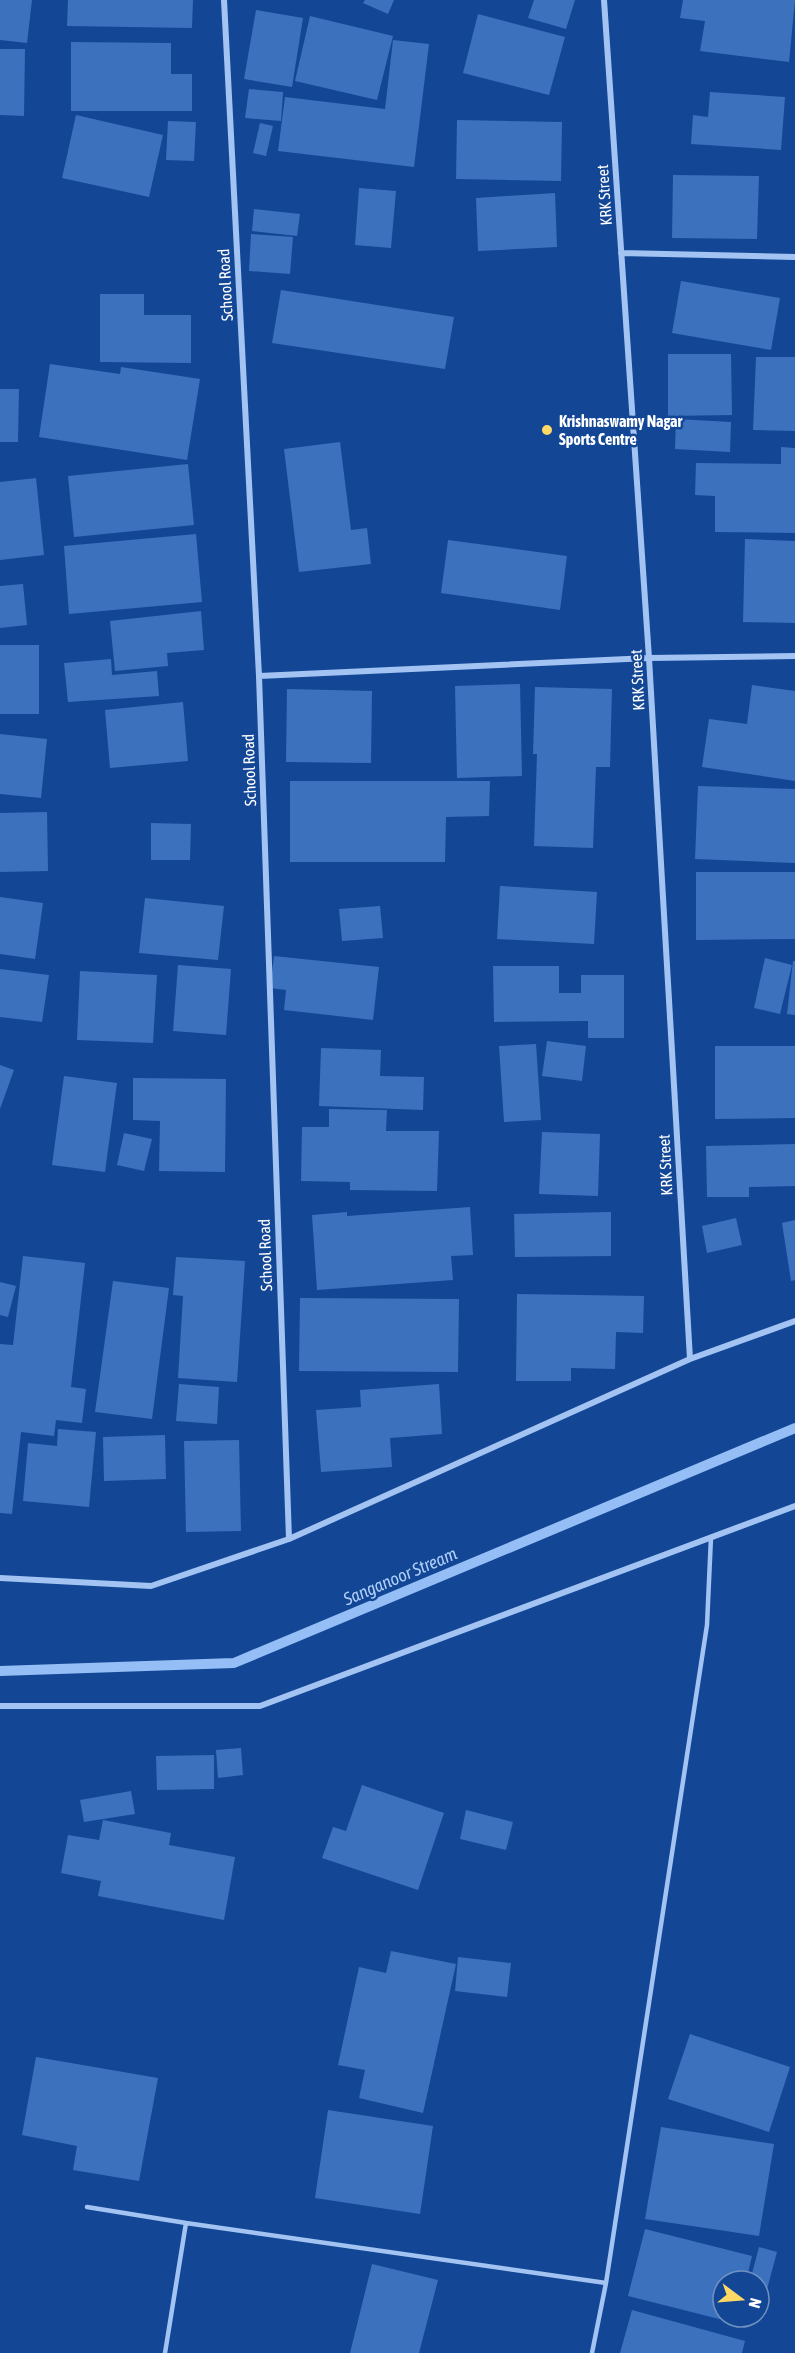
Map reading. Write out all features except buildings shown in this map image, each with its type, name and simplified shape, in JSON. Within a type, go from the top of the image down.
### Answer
[{"type":"street","name":"School Road","points":[[224,0],[259,676],[289,1539]]},
{"type":"street","name":"KRK Street","points":[[604,0],[649,658],[690,1359]]},
{"type":"street","points":[[621,253],[795,257]]},
{"type":"street","points":[[259,676],[649,658],[795,656]]},
{"type":"street","points":[[0,1578],[151,1586],[289,1539],[690,1359],[795,1321]]},
{"type":"street","points":[[0,1706],[260,1706],[795,1506]]},
{"type":"lane","points":[[592,2353],[606,2283],[707,1625],[711,1537]]},
{"type":"lane","points":[[87,2207],[606,2283]]},
{"type":"lane","points":[[165,2353],[186,2223]]},
{"type":"waterway","name":"Sanganoor Stream","points":[[0,1671],[234,1663],[795,1428]]},
{"type":"place","name":"Krishnaswamy Nagar Sports Centre","points":[[547,430]]}]
